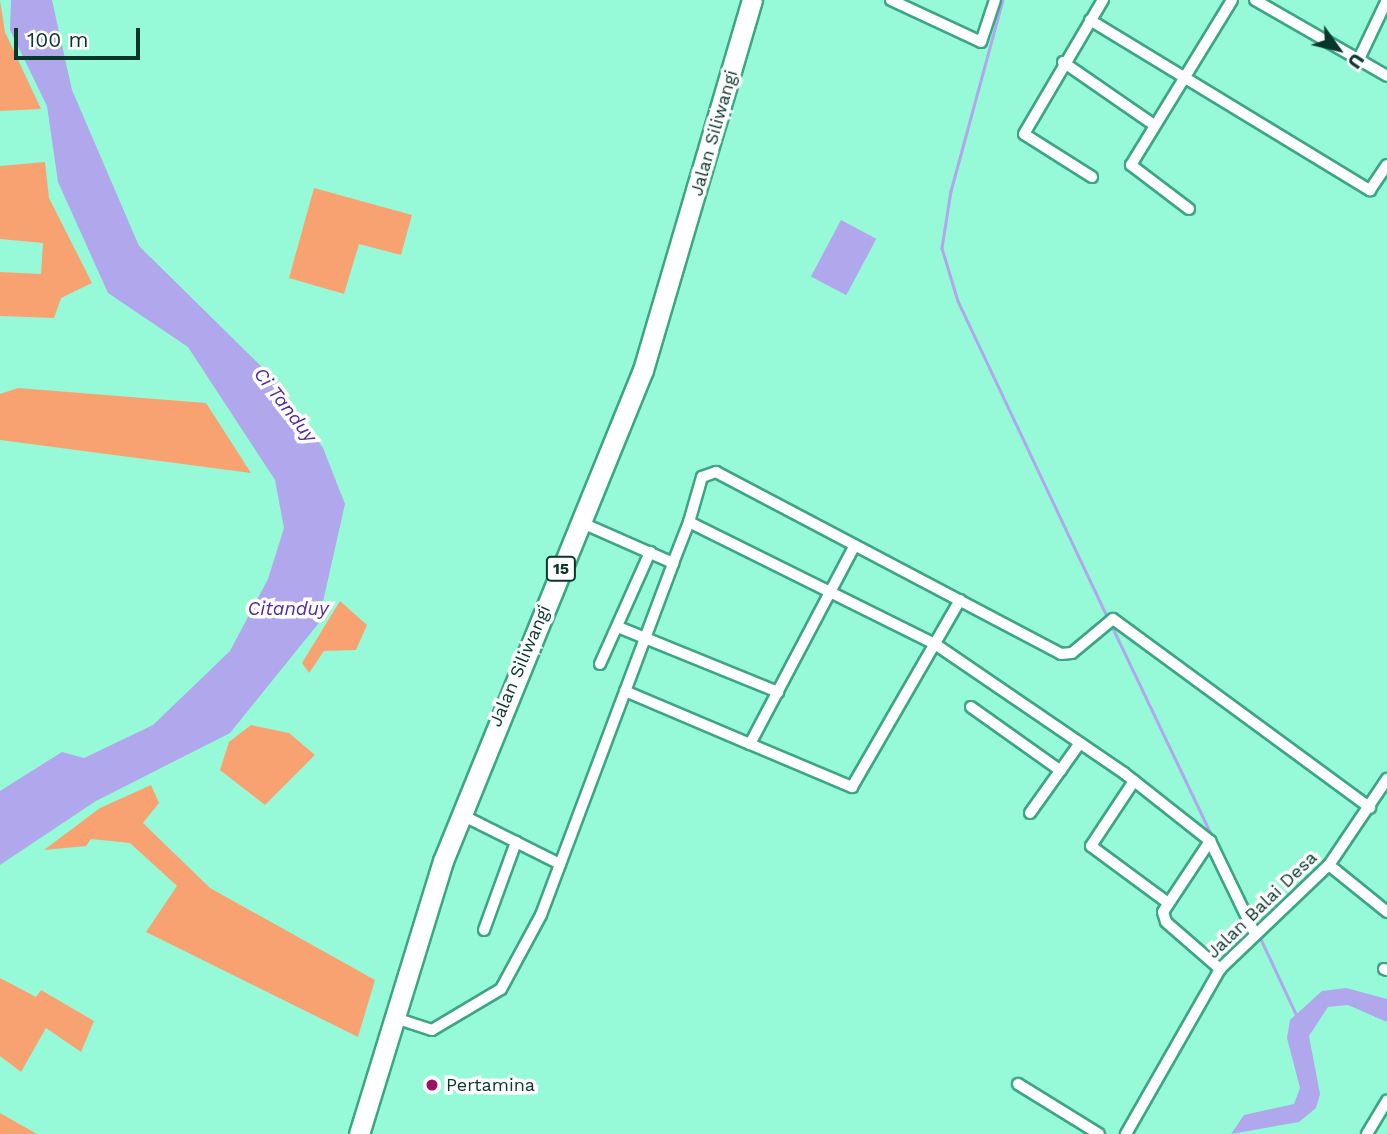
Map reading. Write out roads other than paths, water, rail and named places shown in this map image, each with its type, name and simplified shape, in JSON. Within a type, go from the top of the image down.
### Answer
[{"type":"highway","name":"Jalan Siliwangi","points":[[359,1134],[392,1017],[460,814],[643,370],[752,0]]},
{"type":"street","points":[[891,0],[981,42],[995,0]]},
{"type":"street","points":[[1092,177],[1024,134],[1063,62],[1103,0]]},
{"type":"street","points":[[1189,209],[1131,168],[1184,75],[1232,0]]},
{"type":"street","points":[[1255,0],[1387,76]]},
{"type":"street","points":[[1358,61],[1387,0]]},
{"type":"street","points":[[1090,20],[1370,190],[1387,165]]},
{"type":"street","points":[[1063,62],[1154,125]]},
{"type":"street","points":[[392,1017],[432,1030],[452,1013],[495,996],[541,915],[689,522],[702,477],[716,471],[854,547],[1066,656],[1110,620],[1370,808]]},
{"type":"street","points":[[580,522],[673,563]]},
{"type":"street","points":[[689,522],[834,589],[935,644],[1134,781],[1210,841],[1258,929]]},
{"type":"street","points":[[750,744],[854,547]]},
{"type":"street","points":[[600,664],[650,552]]},
{"type":"street","points":[[625,691],[852,787],[960,600]]},
{"type":"street","points":[[618,627],[778,692]]},
{"type":"street","points":[[971,707],[1061,771]]},
{"type":"street","points":[[1030,813],[1080,743]]},
{"type":"street","name":"Jalan Balai Desa","points":[[1126,1134],[1220,969],[1258,929],[1329,865],[1370,808],[1387,779]]},
{"type":"street","points":[[1134,781],[1091,846],[1168,904]]},
{"type":"street","points":[[460,814],[560,864]]},
{"type":"street","points":[[1210,841],[1168,904],[1166,922],[1220,969]]},
{"type":"street","points":[[484,930],[516,842]]},
{"type":"street","points":[[1329,865],[1387,912]]},
{"type":"street","points":[[1018,1084],[1099,1134]]},
{"type":"street","points":[[1367,1134],[1384,1115],[1387,1101]]},
{"type":"water","name":"Citanduy","points":[[11,0],[52,0],[72,90],[139,246],[273,378],[323,448],[345,504],[318,624],[230,733],[96,801],[0,865],[0,791],[62,752],[84,758],[153,725],[230,651],[268,579],[284,528],[275,480],[188,347],[108,293],[58,182],[47,106],[10,30]]},
{"type":"water","points":[[841,220],[876,239],[846,295],[811,277]]},
{"type":"water","points":[[1346,988],[1387,999],[1387,1022],[1348,1005],[1328,1007],[1309,1036],[1320,1094],[1316,1108],[1299,1122],[1231,1134],[1244,1115],[1294,1104],[1300,1088],[1287,1038],[1290,1020],[1322,991]]},
{"type":"waterway","points":[[1003,0],[951,191],[942,248],[958,301],[1108,618]]},
{"type":"waterway","points":[[1111,624],[1212,836]]},
{"type":"waterway","points":[[1260,937],[1297,1016]]},
{"type":"place","name":"Pertamina","points":[[432,1085]]},
{"type":"water label","name":"Ci Tanduy","points":[[285,405]]}]
